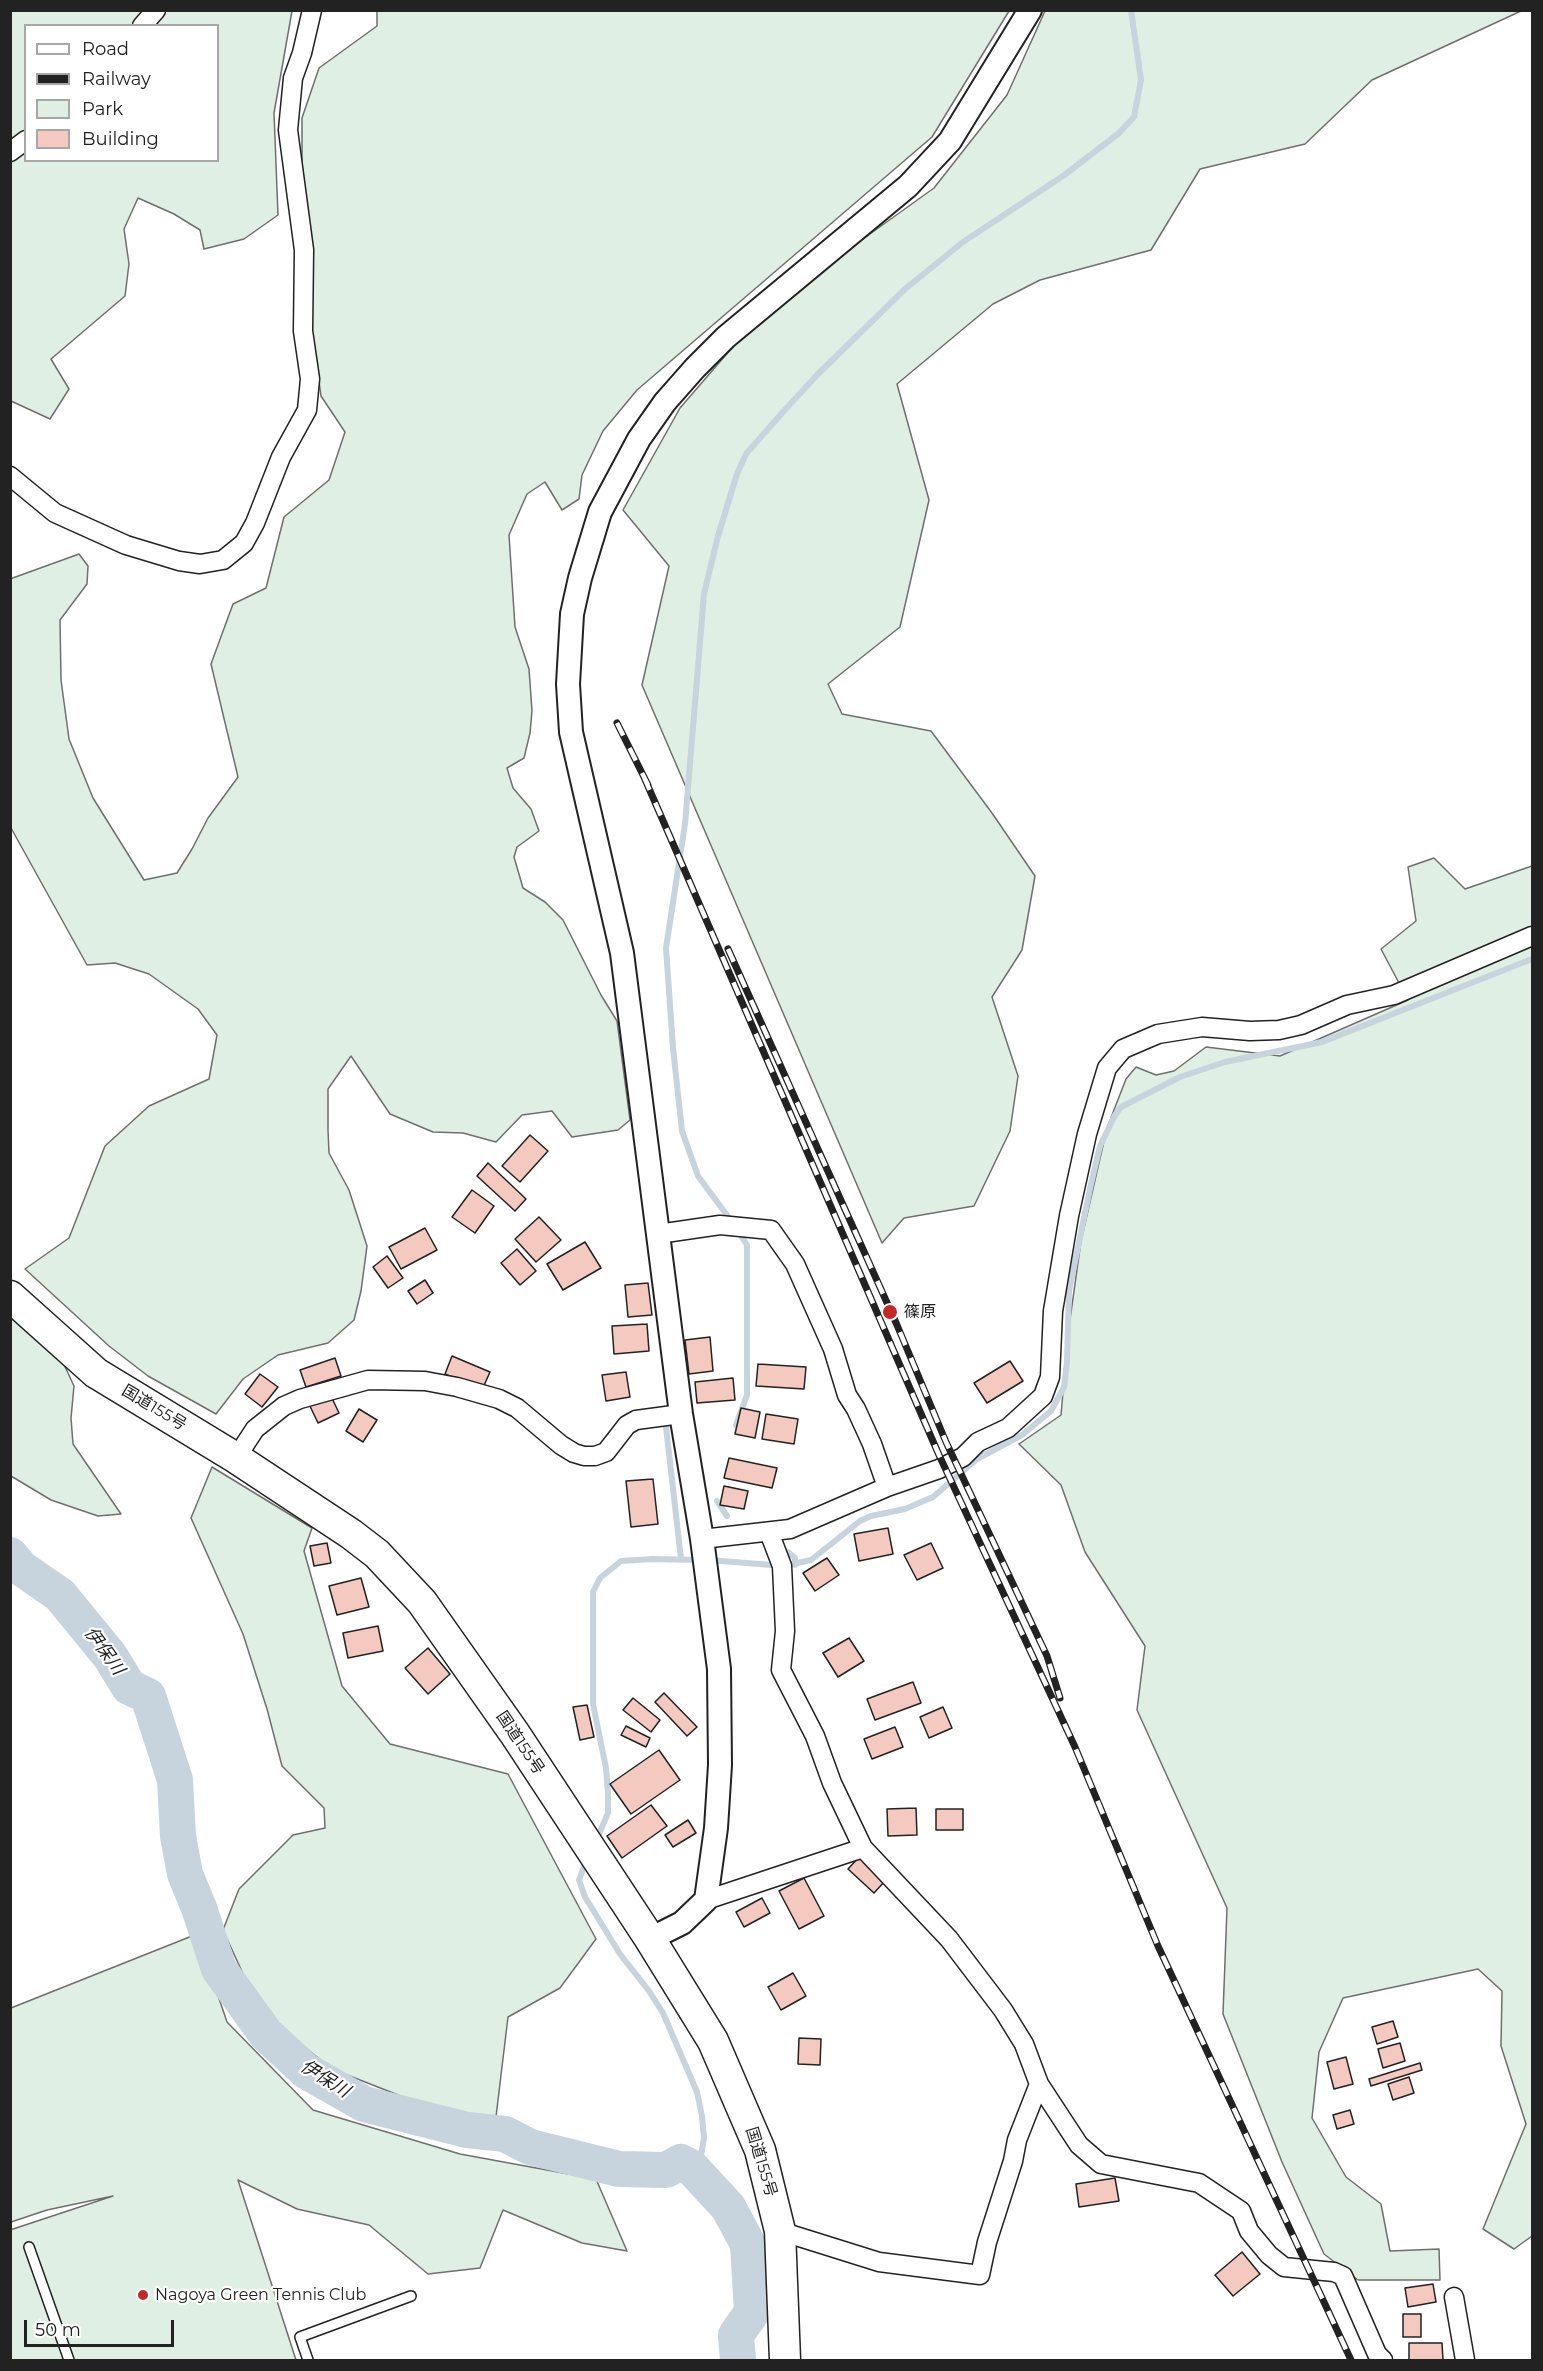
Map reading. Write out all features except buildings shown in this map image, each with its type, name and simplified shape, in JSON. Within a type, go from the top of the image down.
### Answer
[{"type":"highway","name":"国道155号","points":[[10,1296],[96,1373],[236,1458],[335,1523],[377,1554],[422,1602],[515,1734],[650,1939],[713,2041],[760,2150],[780,2231],[785,2361]]},
{"type":"street","points":[[144,24],[156,10]]},
{"type":"street","points":[[10,476],[55,513],[126,545],[179,561],[200,564],[223,560],[244,543],[255,523],[281,457],[307,410],[310,378],[303,331],[304,250],[288,130],[294,78],[312,10]]},
{"type":"street","points":[[706,1900],[716,1828],[720,1765],[719,1669],[702,1539],[681,1414],[622,953],[572,732],[568,684],[569,645],[576,596],[600,512],[617,478],[665,402],[726,337],[908,186],[950,141],[1030,10]]},
{"type":"street","points":[[10,152],[24,142]]},
{"type":"street","points":[[702,1539],[790,1529],[887,1487],[939,1469],[963,1457],[978,1442],[1008,1428],[1043,1396],[1050,1377],[1053,1311],[1069,1216],[1087,1134],[1107,1068],[1124,1049],[1158,1034],[1202,1027],[1250,1031],[1280,1030],[1301,1025],[1347,1005],[1394,995],[1533,936]]},
{"type":"street","points":[[658,1234],[720,1225],[771,1230],[795,1264],[833,1349],[847,1395],[872,1444],[887,1487]]},
{"type":"street","points":[[236,1458],[255,1429],[284,1406],[300,1399],[368,1380],[425,1381],[499,1399],[517,1408],[574,1454],[584,1456],[595,1456],[606,1452],[627,1425],[636,1420],[681,1414]]},
{"type":"street","points":[[769,1532],[782,1566],[785,1631],[781,1670],[815,1736],[832,1782],[863,1848],[949,1939],[1003,2010],[1024,2044],[1039,2084],[1079,2145],[1101,2164],[1199,2183],[1240,2211],[1249,2231],[1269,2255],[1284,2267],[1334,2272],[1342,2276],[1377,2354],[1383,2361]]},
{"type":"street","points":[[650,1939],[682,1923],[706,1900],[863,1848]]},
{"type":"street","points":[[780,2231],[879,2262],[980,2275],[987,2242],[1013,2162],[1017,2140],[1039,2084]]},
{"type":"street","points":[[1454,2297],[1465,2361]]},
{"type":"lane","points":[[29,2247],[69,2361]]},
{"type":"lane","points":[[308,2361],[300,2337],[411,2296]]},
{"type":"green space","points":[[11,11],[292,11],[274,113],[278,215],[244,239],[204,249],[200,230],[174,214],[138,198],[124,229],[129,264],[125,296],[51,359],[69,389],[50,419],[11,401]]},
{"type":"green space","points":[[377,11],[1009,11],[932,137],[637,390],[603,431],[582,475],[579,499],[562,510],[545,482],[527,494],[509,535],[515,627],[529,669],[532,711],[524,758],[507,768],[513,788],[531,809],[539,831],[517,847],[514,857],[523,888],[545,902],[563,920],[601,995],[617,1021],[630,1120],[618,1130],[572,1137],[552,1111],[522,1115],[496,1142],[463,1133],[433,1132],[390,1114],[351,1056],[328,1089],[328,1130],[329,1153],[349,1190],[367,1246],[361,1291],[354,1320],[328,1343],[278,1355],[243,1379],[216,1414],[148,1376],[109,1346],[25,1269],[69,1238],[105,1146],[149,1106],[209,1079],[217,1035],[198,1009],[149,974],[115,963],[87,965],[11,828],[10,579],[79,554],[88,566],[87,584],[60,620],[61,680],[69,739],[93,798],[144,880],[177,873],[208,818],[238,777],[211,664],[233,604],[266,588],[284,517],[329,480],[345,432],[321,396],[309,309],[308,211],[302,168],[302,118],[319,68],[377,26]]},
{"type":"green space","points":[[1045,11],[1521,11],[1372,80],[1305,144],[1200,169],[1151,250],[1040,280],[993,304],[897,384],[929,500],[900,627],[828,684],[842,714],[931,731],[1035,876],[1022,950],[992,997],[1018,1076],[1010,1131],[974,1206],[904,1218],[882,1243],[642,685],[669,566],[623,510],[680,408],[737,342],[856,244],[934,188],[1007,95]]},
{"type":"green space","points":[[1434,858],[1465,889],[1532,866],[1532,2236],[1514,2249],[1483,2229],[1526,2124],[1501,2046],[1502,1991],[1478,1969],[1343,1998],[1319,2052],[1312,2118],[1346,2177],[1381,2204],[1390,2251],[1439,2249],[1440,2280],[1358,2280],[1324,2254],[1282,2162],[1223,2014],[1227,1908],[1137,1710],[1145,1646],[1085,1552],[1061,1485],[1019,1444],[1061,1415],[1068,1334],[1081,1241],[1107,1128],[1126,1079],[1136,1067],[1156,1075],[1174,1071],[1206,1047],[1280,1056],[1408,1000],[1381,949],[1416,921],[1408,867]]},
{"type":"green space","points":[[11,1314],[61,1358],[74,1386],[71,1418],[73,1444],[121,1514],[98,1516],[51,1500],[11,1476]]},
{"type":"green space","points":[[212,1467],[312,1528],[304,1551],[342,1686],[390,1744],[508,1774],[596,1939],[560,1988],[508,2017],[495,2125],[416,2102],[332,2069],[260,2011],[223,1930],[239,1889],[293,1835],[325,1828],[324,1808],[282,1766],[243,1634],[191,1518]]},
{"type":"green space","points":[[197,1934],[227,2022],[313,2110],[460,2154],[596,2179],[627,2251],[582,2243],[503,2210],[480,2268],[428,2274],[369,2225],[297,2209],[238,2180],[296,2360],[11,2360],[10,2230],[113,2196],[47,2210],[11,2222],[11,2008]]},
{"type":"waterway","points":[[732,1222],[698,1176],[682,1131],[666,948],[685,824],[704,594],[718,536],[737,474],[746,454],[782,413],[817,375],[905,289],[963,242],[1063,176],[1118,134],[1134,117],[1141,80],[1131,10]]},
{"type":"waterway","points":[[709,1560],[784,1566],[811,1560],[860,1521],[871,1516],[905,1509],[933,1497],[977,1459],[1022,1435],[1051,1411],[1064,1387],[1069,1291],[1091,1184],[1100,1146],[1121,1107],[1180,1077],[1225,1062],[1322,1042],[1532,959]]},
{"type":"waterway","points":[[736,1425],[747,1395],[747,1245],[738,1231]]},
{"type":"waterway","points":[[665,1418],[681,1559]]},
{"type":"waterway","points":[[717,1501],[727,1516]]},
{"type":"waterway","points":[[788,1552],[795,1558],[795,1565]]},
{"type":"waterway","name":"伊保川","points":[[10,1555],[21,1568],[60,1595],[110,1656],[129,1687],[148,1696],[175,1780],[178,1836],[185,1874],[219,1969],[266,2034],[306,2071],[364,2104],[467,2130],[505,2134],[530,2147],[619,2169],[666,2170],[681,2162],[691,2167],[728,2207],[748,2244],[752,2312],[736,2335],[738,2360]]},
{"type":"waterway","points":[[596,1841],[608,1813],[608,1793],[606,1768],[593,1704],[593,1592],[600,1578],[621,1561],[699,1560]]},
{"type":"waterway","points":[[587,1858],[579,1880],[585,1897],[620,1954],[663,2013],[697,2092],[704,2138],[698,2173]]},
{"type":"railway","points":[[617,723],[648,785]]},
{"type":"railway","points":[[644,777],[939,1455],[1075,1747],[1158,1946],[1351,2360]]},
{"type":"railway","points":[[728,949],[897,1325],[946,1442],[1047,1656],[1060,1698]]},
{"type":"place","name":"篠原","points":[[890,1312]]},
{"type":"place","name":"Nagoya Green Tennis Club","points":[[143,2295]]}]
